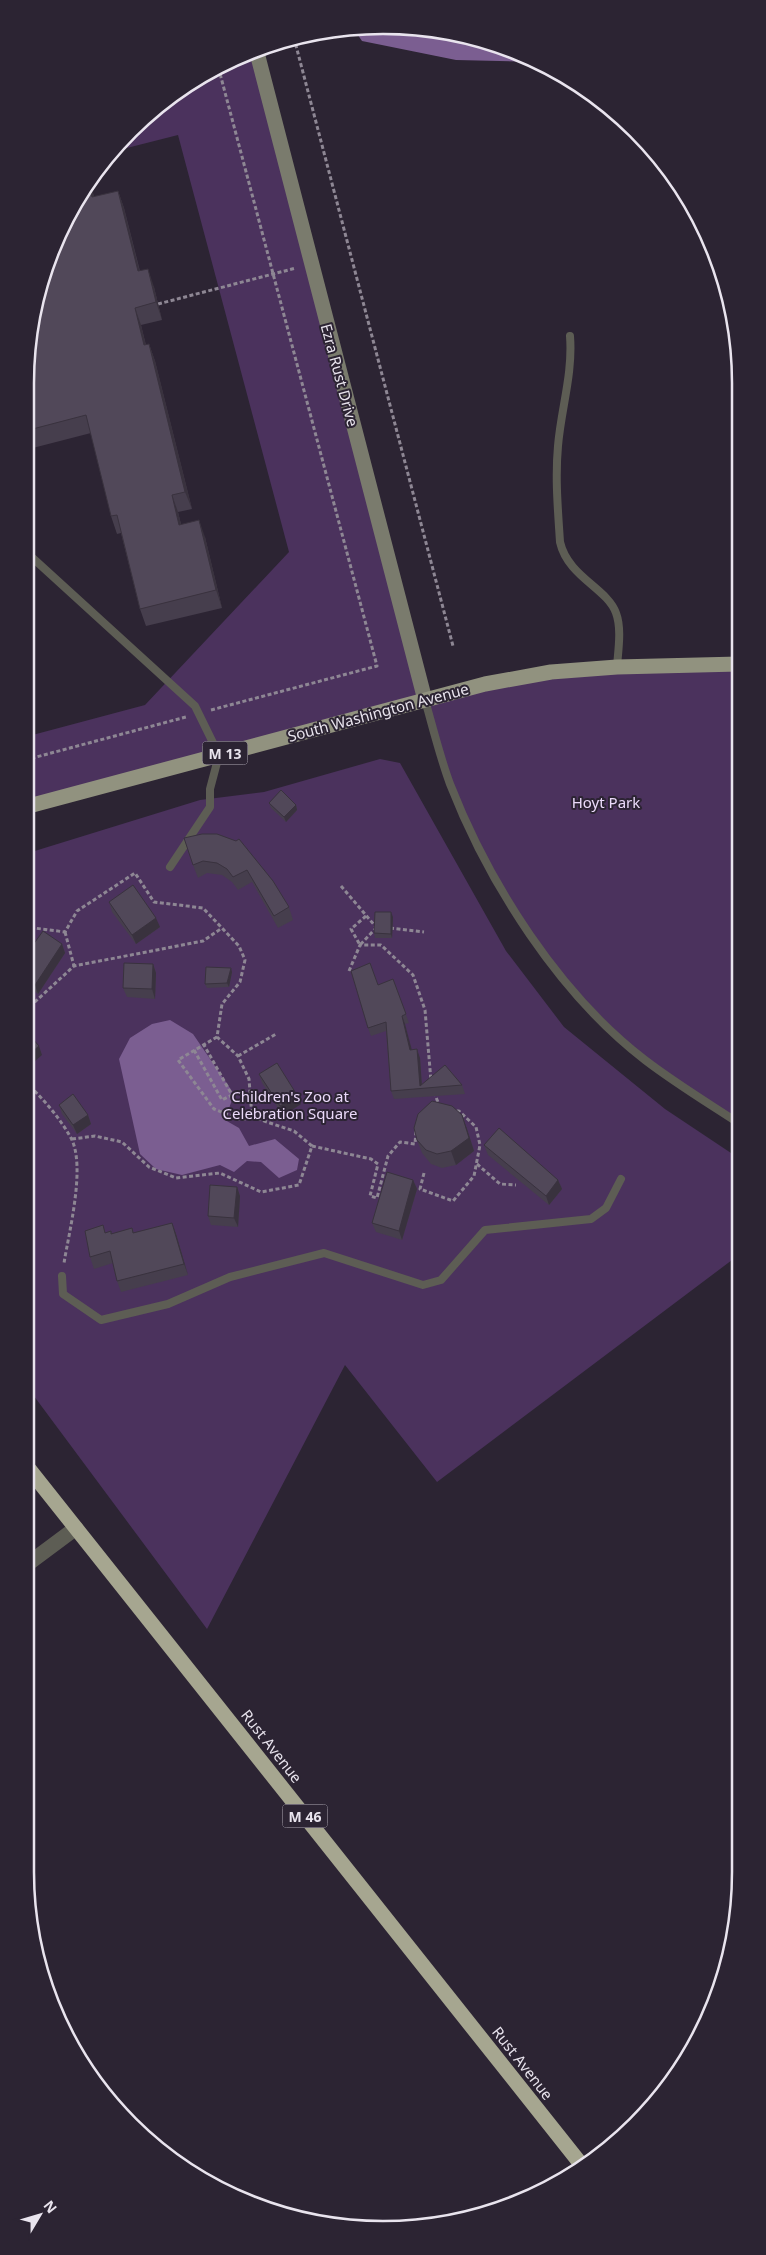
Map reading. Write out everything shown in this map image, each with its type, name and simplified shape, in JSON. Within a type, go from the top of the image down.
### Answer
[{"type":"highway","name":"Rust Avenue","points":[[34,1475],[578,2161]]},
{"type":"main road","name":"Ezra Rust Drive","points":[[258,57],[425,700]]},
{"type":"main road","name":"South Washington Avenue","points":[[34,805],[485,684],[551,672],[617,667],[732,664]]},
{"type":"street","points":[[34,1559],[76,1528]]},
{"type":"lane","points":[[570,336],[571,364],[561,418],[556,463],[560,542],[562,552],[569,564],[616,611],[619,623],[617,667]]},
{"type":"lane","points":[[34,559],[195,706],[219,755],[210,789],[210,807],[170,867]]},
{"type":"lane","points":[[425,700],[450,783],[477,844],[511,906],[551,965],[596,1015],[644,1060],[732,1119]]},
{"type":"lane","points":[[62,1276],[62,1294],[101,1320],[168,1304],[230,1277],[324,1253],[423,1285],[440,1280],[486,1230],[592,1219],[606,1208],[621,1179]]},
{"type":"path","points":[[296,45],[453,646]]},
{"type":"path","points":[[220,75],[377,666]]},
{"type":"path","points":[[158,304],[312,264]]},
{"type":"path","points":[[74,966],[65,932],[77,912],[135,873],[154,902],[203,908],[239,946],[245,960],[240,982],[222,1004],[217,1037],[178,1060],[214,1109],[241,1120],[252,1117],[294,1130],[312,1146],[371,1159],[378,1164],[370,1196],[377,1198],[388,1156],[400,1142],[415,1144],[418,1123]]},
{"type":"path","points":[[341,886],[376,927],[424,932]]},
{"type":"path","points":[[360,945],[351,929],[366,916]]},
{"type":"path","points":[[349,971],[360,945],[376,927]]},
{"type":"path","points":[[34,928],[65,932]]},
{"type":"path","points":[[34,1003],[74,966],[203,940],[222,928]]},
{"type":"path","points":[[360,945],[381,945],[413,975],[425,1010],[431,1086],[440,1108]]},
{"type":"path","points":[[238,1056],[276,1034]]},
{"type":"path","points":[[217,1037],[238,1056],[249,1079],[252,1117]]},
{"type":"path","points":[[194,1050],[222,1100],[232,1095],[204,1045]]},
{"type":"path","points":[[34,1090],[72,1140],[78,1173],[62,1276]]},
{"type":"path","points":[[424,1173],[420,1189],[454,1201],[474,1176],[480,1145],[476,1127],[459,1111],[449,1110]]},
{"type":"path","points":[[72,1140],[94,1136],[122,1142],[149,1167],[176,1178],[220,1173],[261,1192],[298,1185],[312,1146]]},
{"type":"path","points":[[476,1163],[500,1184],[516,1185]]},
{"type":"green space","name":"Hoyt Park","points":[[258,57],[425,700],[485,684],[732,665],[732,1119],[644,1060],[551,965],[511,906],[450,783],[425,701],[34,805],[34,735],[145,705],[289,552],[178,135],[124,149],[170,106],[208,81]]},
{"type":"green space","name":"Children's Zoo at Celebration Square","points":[[380,759],[400,763],[506,951],[564,1027],[665,1109],[732,1154],[732,1260],[437,1482],[345,1365],[207,1629],[34,1396],[34,851],[200,800],[264,792]]},
{"type":"shaded area","points":[[357,34],[406,34],[451,40],[495,52],[520,62],[456,60],[362,41]]},
{"type":"shaded area","points":[[170,1020],[193,1034],[234,1094],[225,1120],[239,1128],[249,1146],[275,1139],[299,1159],[297,1170],[279,1178],[261,1162],[247,1161],[234,1172],[220,1165],[182,1175],[156,1169],[140,1154],[119,1059],[130,1038],[152,1024]]},
{"type":"building","points":[[118,191],[138,271],[148,269],[156,302],[135,308],[144,345],[149,344],[185,492],[172,495],[179,525],[199,520],[216,590],[140,609],[117,515],[111,516],[86,415],[34,429],[34,360],[40,315],[60,249],[81,208],[91,192],[92,197]]},
{"type":"building","points":[[281,790],[296,805],[284,817],[269,803]]},
{"type":"building","points":[[202,834],[217,834],[236,841],[239,839],[273,881],[289,907],[274,916],[247,870],[233,877],[227,869],[217,863],[203,861],[193,865],[184,838]]},
{"type":"building","points":[[133,885],[156,918],[132,935],[109,902]]},
{"type":"building","points":[[375,912],[391,912],[391,934],[374,933]]},
{"type":"building","points":[[43,931],[62,944],[35,985],[34,984],[34,944]]},
{"type":"building","points":[[124,963],[153,964],[152,989],[123,988]]},
{"type":"building","points":[[370,963],[378,985],[393,979],[406,1014],[402,1016],[410,1050],[417,1049],[420,1086],[445,1065],[462,1085],[391,1091],[386,1022],[368,1028],[351,971]]},
{"type":"building","points":[[206,967],[231,968],[227,983],[205,984]]},
{"type":"building","points":[[34,1040],[39,1046],[34,1050]]},
{"type":"building","points":[[277,1063],[297,1095],[280,1106],[259,1074]]},
{"type":"building","points":[[73,1094],[88,1115],[73,1125],[59,1105]]},
{"type":"building","points":[[432,1101],[452,1106],[462,1115],[469,1138],[451,1151],[437,1154],[426,1150],[417,1140],[414,1128],[418,1114]]},
{"type":"building","points":[[499,1128],[558,1180],[546,1196],[484,1145]]},
{"type":"building","points":[[387,1172],[413,1180],[399,1231],[372,1223]]},
{"type":"building","points":[[210,1185],[237,1187],[234,1218],[208,1216]]},
{"type":"building","points":[[172,1223],[184,1264],[117,1281],[110,1251],[90,1257],[85,1231],[103,1225],[105,1233],[111,1231],[111,1234],[132,1228],[133,1233]]}]
